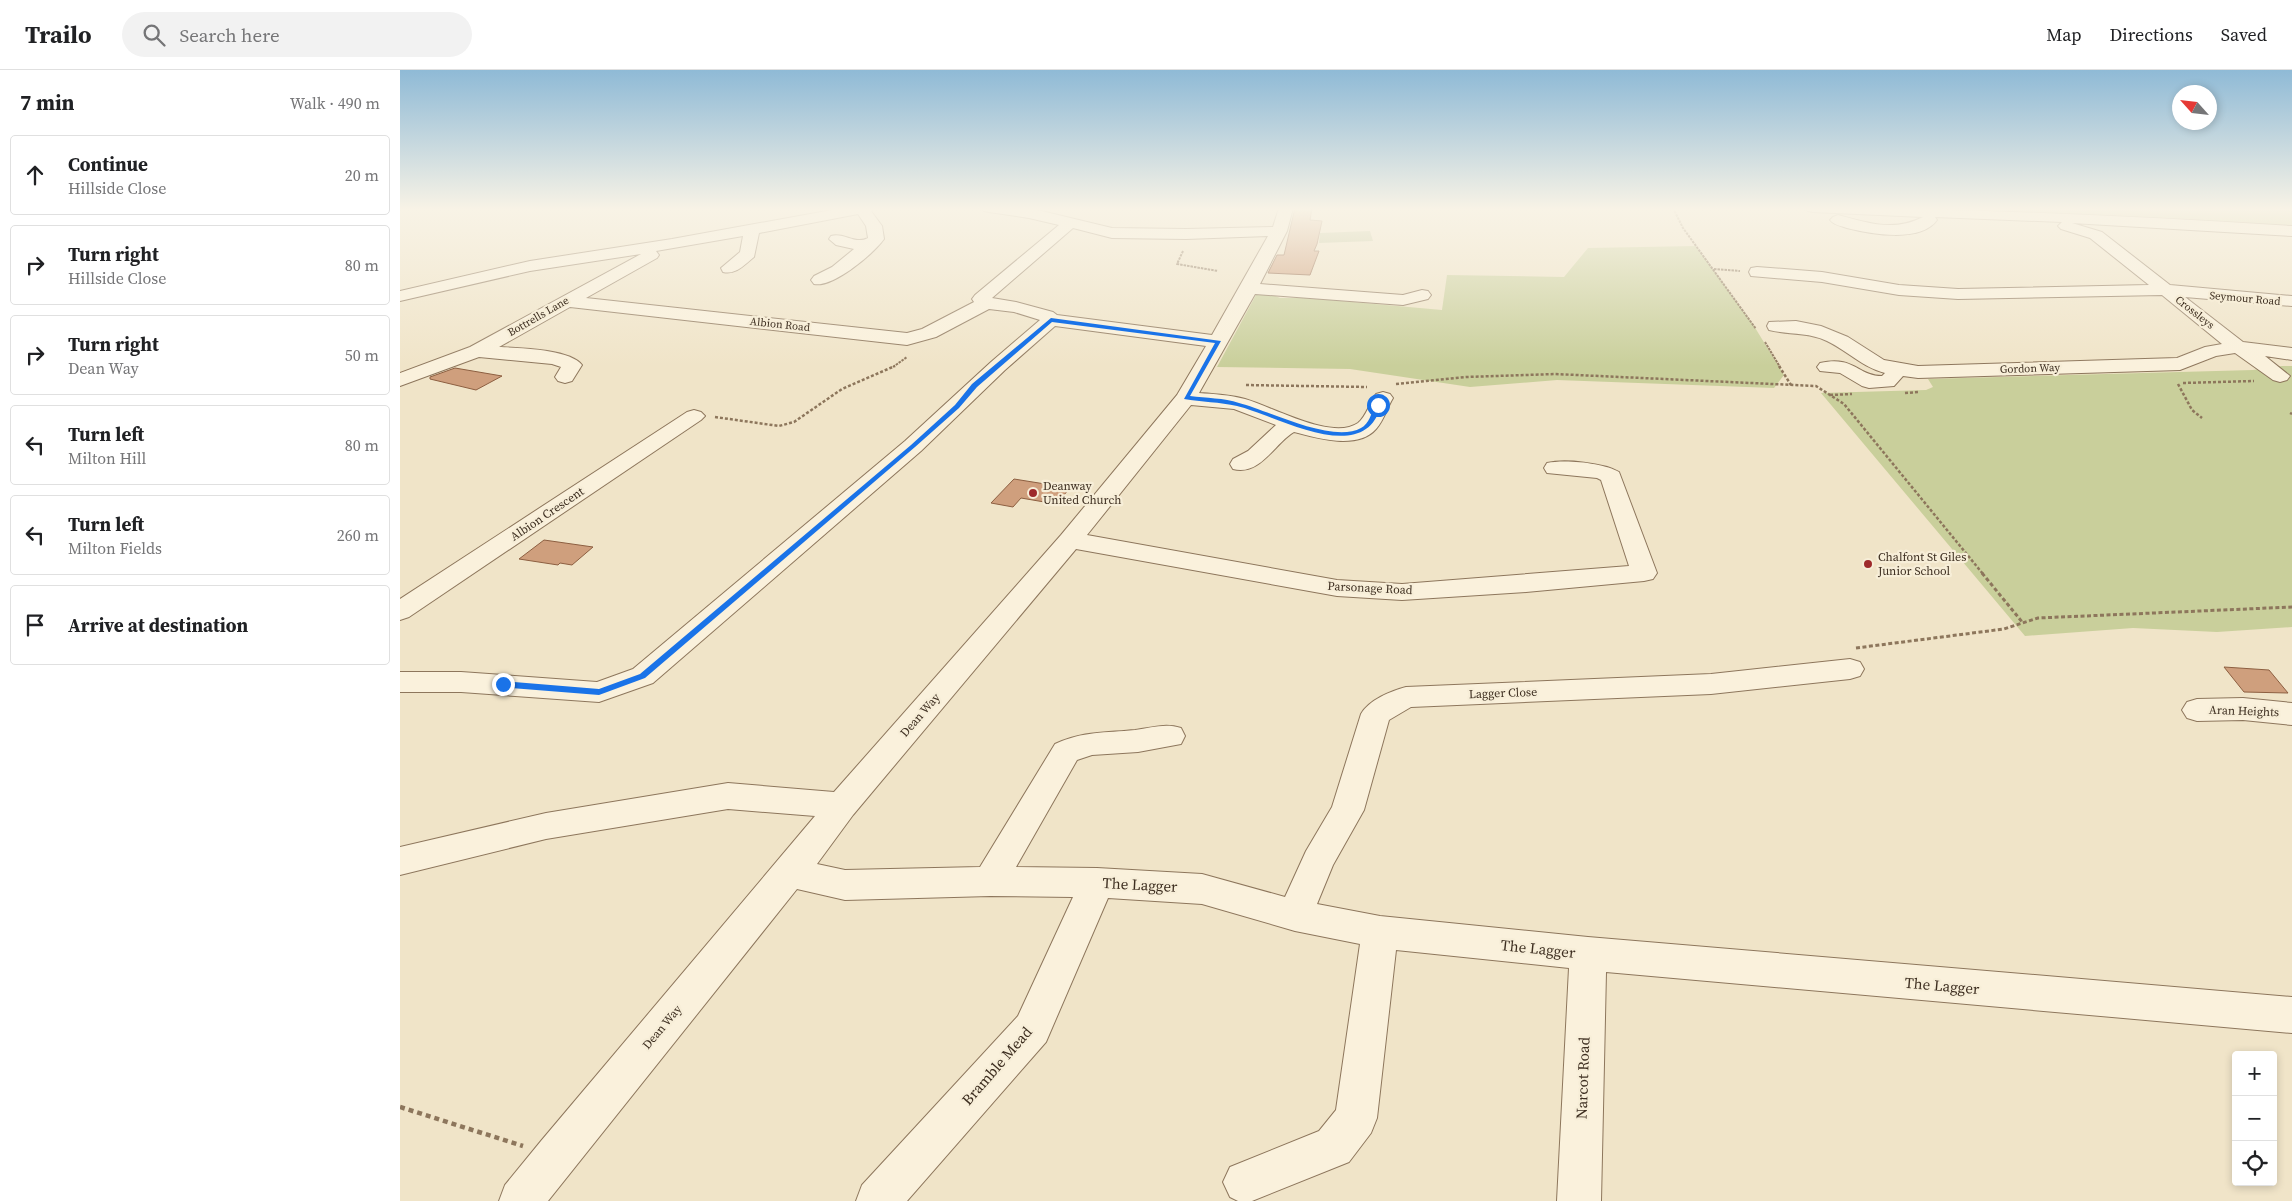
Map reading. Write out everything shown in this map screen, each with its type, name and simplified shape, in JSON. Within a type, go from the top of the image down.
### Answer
[{"type":"street","points":[[400,296],[530,266],[564,261]]},
{"type":"street","name":"Bottrells Lane","points":[[400,380],[477,351],[565,300],[640,261]]},
{"type":"street","points":[[729,268],[739,261]]},
{"type":"street","points":[[820,280],[838,271],[850,261]]},
{"type":"street","points":[[1031,261],[980,299],[986,303],[1016,307],[1047,316],[1051,320],[1219,342]]},
{"type":"street","name":"Dean Way","points":[[521,1201],[790,873],[842,806],[1070,540],[1186,398],[1219,342],[1259,261]]},
{"type":"street","name":"Crossleys","points":[[2130,261],[2238,347],[2281,377]]},
{"type":"street","name":"Seymour Road","points":[[1758,272],[1822,277],[1899,290],[1958,294],[2168,290],[2292,301]]},
{"type":"street","points":[[1250,278],[1403,300],[1422,295]]},
{"type":"street","name":"Albion Road","points":[[565,300],[907,339],[920,337],[986,303]]},
{"type":"street","points":[[400,682],[470,683],[599,692],[642,676],[913,446],[957,406],[974,386],[1051,320]]},
{"type":"street","name":"Gordon Way","points":[[1766,333],[1790,326],[1825,333],[1839,339],[1872,362],[1898,370],[1918,372],[2180,364],[2212,351],[2238,347],[2292,354]]},
{"type":"street","points":[[477,351],[550,358],[569,362],[572,365],[565,377]]},
{"type":"street","points":[[1827,367],[1844,367],[1869,382],[1887,382],[1898,370]]},
{"type":"street","points":[[1186,398],[1237,404],[1260,410],[1331,435],[1350,434],[1365,429],[1379,390]]},
{"type":"street","name":"Albion Crescent","points":[[400,611],[694,416]]},
{"type":"street","points":[[1241,464],[1256,456],[1280,432],[1294,423]]},
{"type":"street","name":"Parsonage Road","points":[[1070,540],[1337,588],[1402,592],[1526,584],[1644,573],[1611,478],[1603,472],[1555,468]]},
{"type":"street","name":"Lagger Close","points":[[1295,915],[1318,861],[1348,810],[1376,714],[1406,697],[1711,684],[1852,659]]},
{"type":"street","name":"Aran Heights","points":[[2197,710],[2243,709],[2292,714]]},
{"type":"street","points":[[990,881],[1066,752],[1080,744],[1094,741],[1119,742],[1170,736]]},
{"type":"street","points":[[400,861],[546,826],[728,796],[842,806]]},
{"type":"street","name":"The Lagger","points":[[790,873],[845,884],[990,881],[1097,883],[1202,888],[1295,915],[1380,932],[1588,954],[2289,1020]]},
{"type":"street","name":"Bramble Mead","points":[[878,1201],[1032,1029],[1097,883]]},
{"type":"street","points":[[1245,1182],[1334,1148],[1356,1118],[1380,932]]},
{"type":"street","name":"Narcot Road","points":[[1579,1201],[1588,954]]},
{"type":"path","points":[[1179,261],[1177,264],[1218,271]]},
{"type":"path","points":[[1708,261],[1766,333],[1791,385]]},
{"type":"path","points":[[1714,269],[1758,272]]},
{"type":"path","points":[[694,416],[779,426],[794,422],[842,389],[891,368],[922,347],[920,337]]},
{"type":"path","points":[[1242,385],[1379,390],[1466,377],[1554,374],[1816,386],[1821,391],[1844,404],[2023,623]]},
{"type":"path","points":[[2178,384],[2194,412],[2202,418]]},
{"type":"path","points":[[2188,412],[2194,412]]},
{"type":"path","points":[[1852,659],[2004,629],[2038,618],[2292,607]]},
{"type":"path","points":[[400,1107],[556,1156]]},
{"type":"green space","points":[[1577,261],[1707,261],[1754,326],[1784,375],[1774,388],[1557,380],[1470,387],[1350,369],[1217,367],[1257,293],[1271,294],[1280,298],[1308,298],[1442,310],[1447,275],[1564,277]]},
{"type":"green space","points":[[2292,366],[2292,627],[2217,632],[2133,628],[2025,636],[1821,393],[1926,390],[1933,387],[1928,379],[2253,370]]},
{"type":"building","points":[[1274,261],[1315,261],[1310,275],[1268,273]]},
{"type":"building","points":[[455,368],[502,376],[476,390],[430,379],[430,377]]},
{"type":"building","name":"Deanway United Church","points":[[1014,479],[1070,488],[1056,504],[1021,498],[1013,507],[991,503]]},
{"type":"building","points":[[544,540],[593,547],[572,565],[560,563],[558,565],[519,559]]},
{"type":"building","points":[[2224,667],[2269,670],[2288,693],[2244,692]]},
{"type":"place","name":"Deanway United Church","points":[[1033,493]]},
{"type":"place","name":"Chalfont St Giles Junior School","points":[[1868,564]]},
{"type":"route","points":[[503,684],[599,692],[642,676],[913,446],[957,406],[974,386],[1051,320],[1219,342],[1186,398],[1237,404],[1260,410],[1331,435],[1350,434],[1365,429],[1375,414],[1378,405]]}]
